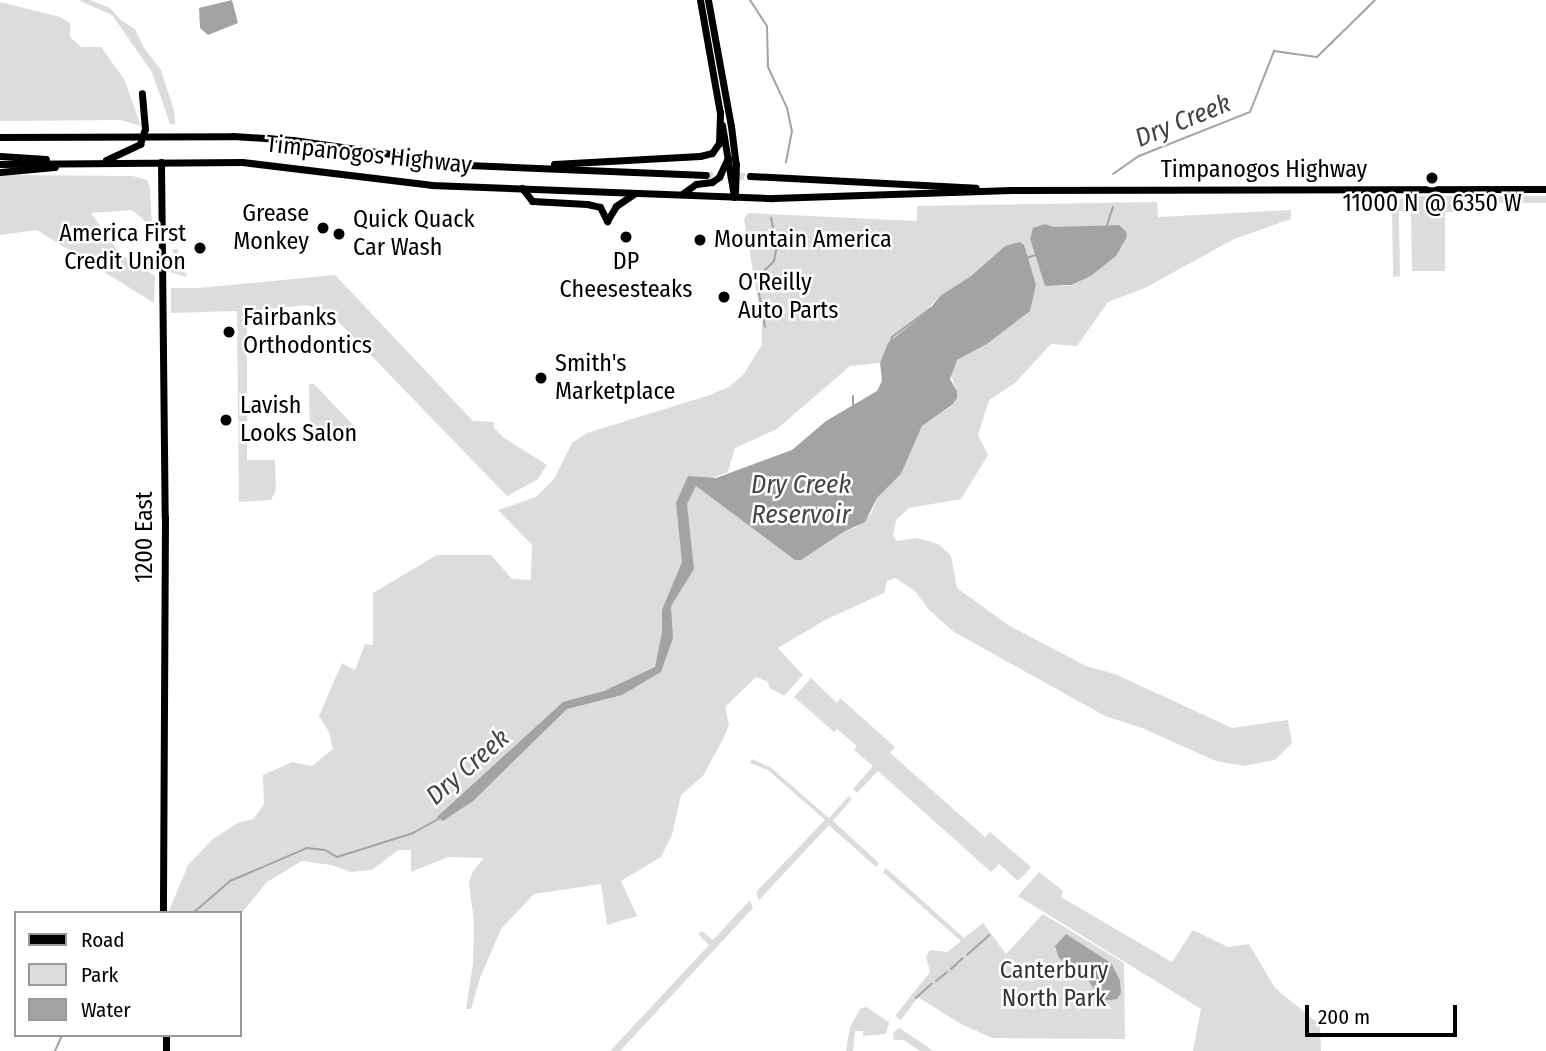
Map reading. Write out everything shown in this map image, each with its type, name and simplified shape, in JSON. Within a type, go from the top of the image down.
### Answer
[{"type":"main road","points":[[700,0],[734,197]]},
{"type":"main road","points":[[708,0],[735,152],[734,197]]},
{"type":"main road","points":[[103,162],[140,144],[145,130],[142,93]]},
{"type":"main road","points":[[508,167],[699,156],[712,153],[719,143],[720,111]]},
{"type":"main road","points":[[0,136],[186,135],[293,140],[431,162],[706,175]]},
{"type":"main road","points":[[0,156],[88,162]]},
{"type":"main road","points":[[682,194],[696,184],[712,182],[719,177],[729,157]]},
{"type":"main road","points":[[0,172],[88,162]]},
{"type":"main road","name":"1200 East","points":[[161,162],[163,911]]},
{"type":"main road","name":"Timpanogos Highway","points":[[0,164],[242,162],[306,167],[414,183],[773,198],[1011,191],[1546,189]]},
{"type":"main road","points":[[750,176],[1011,191]]},
{"type":"main road","points":[[522,188],[532,201],[600,207],[607,221],[616,206],[636,192]]},
{"type":"green space","points":[[78,0],[90,0],[110,8],[121,20],[135,29],[144,48],[161,70],[174,110],[175,125],[170,124],[152,72],[112,15]]},
{"type":"green space","points":[[0,2],[60,17],[70,23],[70,37],[81,47],[101,47],[124,79],[141,126],[120,120],[0,121]]},
{"type":"green space","points":[[0,175],[133,176],[147,180],[150,188],[152,227],[132,210],[91,213],[120,254],[155,276],[154,303],[37,230],[0,235]]},
{"type":"green space","points":[[1408,196],[1546,196],[1546,203],[1458,203],[1458,212],[1445,212],[1445,271],[1412,271],[1411,212],[1399,211],[1400,276],[1393,277],[1392,210],[1397,201]]},
{"type":"green space","points":[[1157,202],[1158,217],[1291,210],[1291,219],[1234,239],[1145,288],[1108,302],[1077,346],[1051,344],[1015,383],[989,400],[978,435],[988,455],[961,499],[909,508],[896,520],[893,536],[897,541],[917,538],[938,544],[951,556],[957,588],[1008,625],[1086,666],[1115,674],[1232,728],[1288,720],[1292,743],[1275,760],[1244,766],[1216,761],[1142,728],[1105,716],[954,632],[929,610],[915,591],[895,578],[887,581],[884,593],[825,620],[778,648],[803,675],[784,696],[770,688],[767,681],[756,677],[725,707],[729,725],[703,776],[681,795],[672,835],[661,857],[621,881],[637,916],[607,925],[601,884],[534,894],[501,929],[480,978],[471,1009],[466,1009],[473,964],[474,923],[469,882],[473,871],[484,858],[448,857],[411,872],[411,850],[398,850],[372,870],[351,872],[331,865],[302,861],[267,882],[242,913],[169,911],[188,865],[213,839],[238,823],[253,819],[264,804],[263,775],[292,762],[312,766],[333,749],[329,732],[319,716],[342,663],[355,670],[365,644],[373,645],[373,593],[437,555],[491,555],[512,579],[531,580],[532,545],[498,510],[536,497],[554,479],[572,443],[587,433],[710,395],[729,387],[743,375],[762,345],[762,323],[744,219],[748,213],[917,221],[917,206]],"holes":[[[1045,224],[1054,227],[1119,225],[1125,229],[1127,237],[1116,256],[1091,276],[1068,286],[1045,286],[1030,240],[1032,232]],[[1005,246],[1031,270],[1036,285],[1030,311],[987,344],[957,360],[950,373],[957,391],[952,406],[922,426],[901,474],[877,498],[871,514],[856,527],[845,531],[801,560],[710,479],[728,472],[735,448],[777,429],[850,366],[880,363],[883,356],[940,296],[971,276]]]},
{"type":"green space","points":[[173,249],[178,249],[178,271],[187,273],[186,277],[171,272]]},
{"type":"green space","points":[[335,275],[473,421],[494,422],[494,428],[504,438],[547,465],[537,480],[507,496],[329,312],[307,305],[247,311],[247,460],[275,460],[276,490],[271,500],[239,502],[237,311],[171,313],[171,288],[199,288]]},
{"type":"green space","points":[[309,384],[314,384],[356,428],[349,435],[310,435]]},
{"type":"green space","points":[[811,678],[837,703],[840,698],[895,747],[890,753],[985,837],[990,832],[1031,867],[1026,873],[1018,881],[999,864],[991,872],[878,771],[857,793],[853,789],[873,766],[854,750],[857,746],[837,729],[834,732],[794,697]]},
{"type":"green space","points":[[752,759],[770,767],[829,818],[849,796],[852,799],[833,821],[879,863],[876,867],[829,825],[759,900],[756,892],[825,820],[768,770],[750,763]]},
{"type":"green space","name":"Canterbury North Park","points":[[886,868],[964,938],[983,923],[1006,954],[1043,914],[1124,963],[1125,1039],[992,1038],[961,1024],[918,997],[901,1020],[895,1016],[930,972],[926,957],[930,950],[947,952],[961,941],[883,872]]},
{"type":"green space","points":[[1039,872],[1063,891],[1061,897],[1172,962],[1193,930],[1228,947],[1249,944],[1275,988],[1320,1025],[1321,1051],[1193,1051],[1201,1009],[1018,896]]},
{"type":"green space","points":[[750,900],[753,908],[620,1051],[610,1051],[709,945],[698,934],[702,931],[713,940]]},
{"type":"green space","points":[[866,1007],[889,1022],[886,1034],[863,1036],[863,1031],[855,1031],[853,1051],[846,1051],[850,1027],[860,1009]]},
{"type":"green space","points":[[899,1028],[933,1051],[920,1051],[904,1040],[894,1040],[893,1033]]},
{"type":"water","points":[[232,0],[238,23],[208,35],[200,28],[199,8]]},
{"type":"water","points":[[1045,224],[1054,227],[1119,225],[1126,231],[1127,237],[1116,256],[1091,276],[1071,285],[1045,286],[1030,239],[1033,228]]},
{"type":"water","name":"Dry Creek Reservoir","points":[[1020,242],[1024,245],[1036,285],[1030,311],[987,344],[957,360],[950,379],[957,391],[957,398],[952,405],[922,426],[901,474],[877,498],[865,522],[845,531],[801,560],[795,560],[696,486],[687,504],[694,569],[671,606],[673,638],[661,672],[622,695],[567,709],[473,801],[443,821],[437,817],[563,702],[604,691],[655,667],[662,632],[662,610],[682,562],[676,503],[688,476],[716,478],[792,450],[826,421],[877,391],[882,381],[880,363],[888,343],[929,310],[940,296],[971,276],[1005,246]]},
{"type":"water","points":[[1066,934],[1111,963],[1120,980],[1121,993],[1117,999],[1103,1001],[1085,976],[1059,958],[1055,946]]},
{"type":"waterway","points":[[750,0],[767,26],[768,67],[787,108],[792,131],[786,162]]},
{"type":"waterway","name":"Dry Creek","points":[[1113,174],[1139,156],[1250,112],[1274,51],[1317,57],[1375,0]]},
{"type":"waterway","name":"Dry Creek","points":[[1107,225],[1113,207]]},
{"type":"waterway","points":[[765,327],[758,288],[762,273],[774,261],[777,246],[771,218]]},
{"type":"waterway","name":"Dry Creek","points":[[1027,258],[1038,254]]},
{"type":"waterway","name":"Dry Creek","points":[[891,342],[892,337],[931,308]]},
{"type":"waterway","points":[[853,396],[853,405]]},
{"type":"waterway","name":"Dry Creek","points":[[195,911],[230,881],[307,848],[325,850],[337,857],[413,833],[440,818]]},
{"type":"waterway","points":[[967,955],[989,935]]},
{"type":"waterway","points":[[951,969],[963,958]]},
{"type":"waterway","points":[[936,981],[947,972]]},
{"type":"waterway","points":[[916,998],[931,984]]},
{"type":"waterway","name":"Dry Creek","points":[[55,1051],[61,1037]]},
{"type":"tunnel","points":[[706,175],[750,176]]},
{"type":"place","name":"11000 N @ 6350 W","points":[[1432,178]]},
{"type":"place","name":"Grease Monkey","points":[[323,228]]},
{"type":"place","name":"Quick Quack Car Wash","points":[[339,234]]},
{"type":"place","name":"DP Cheesesteaks","points":[[626,237]]},
{"type":"place","name":"Mountain America","points":[[700,240]]},
{"type":"place","name":"America First Credit Union","points":[[200,248]]},
{"type":"place","name":"O'Reilly Auto Parts","points":[[724,297]]},
{"type":"place","name":"Fairbanks Orthodontics","points":[[229,332]]},
{"type":"place","name":"Smith's Marketplace","points":[[541,378]]},
{"type":"place","name":"Lavish Looks Salon","points":[[226,420]]}]
